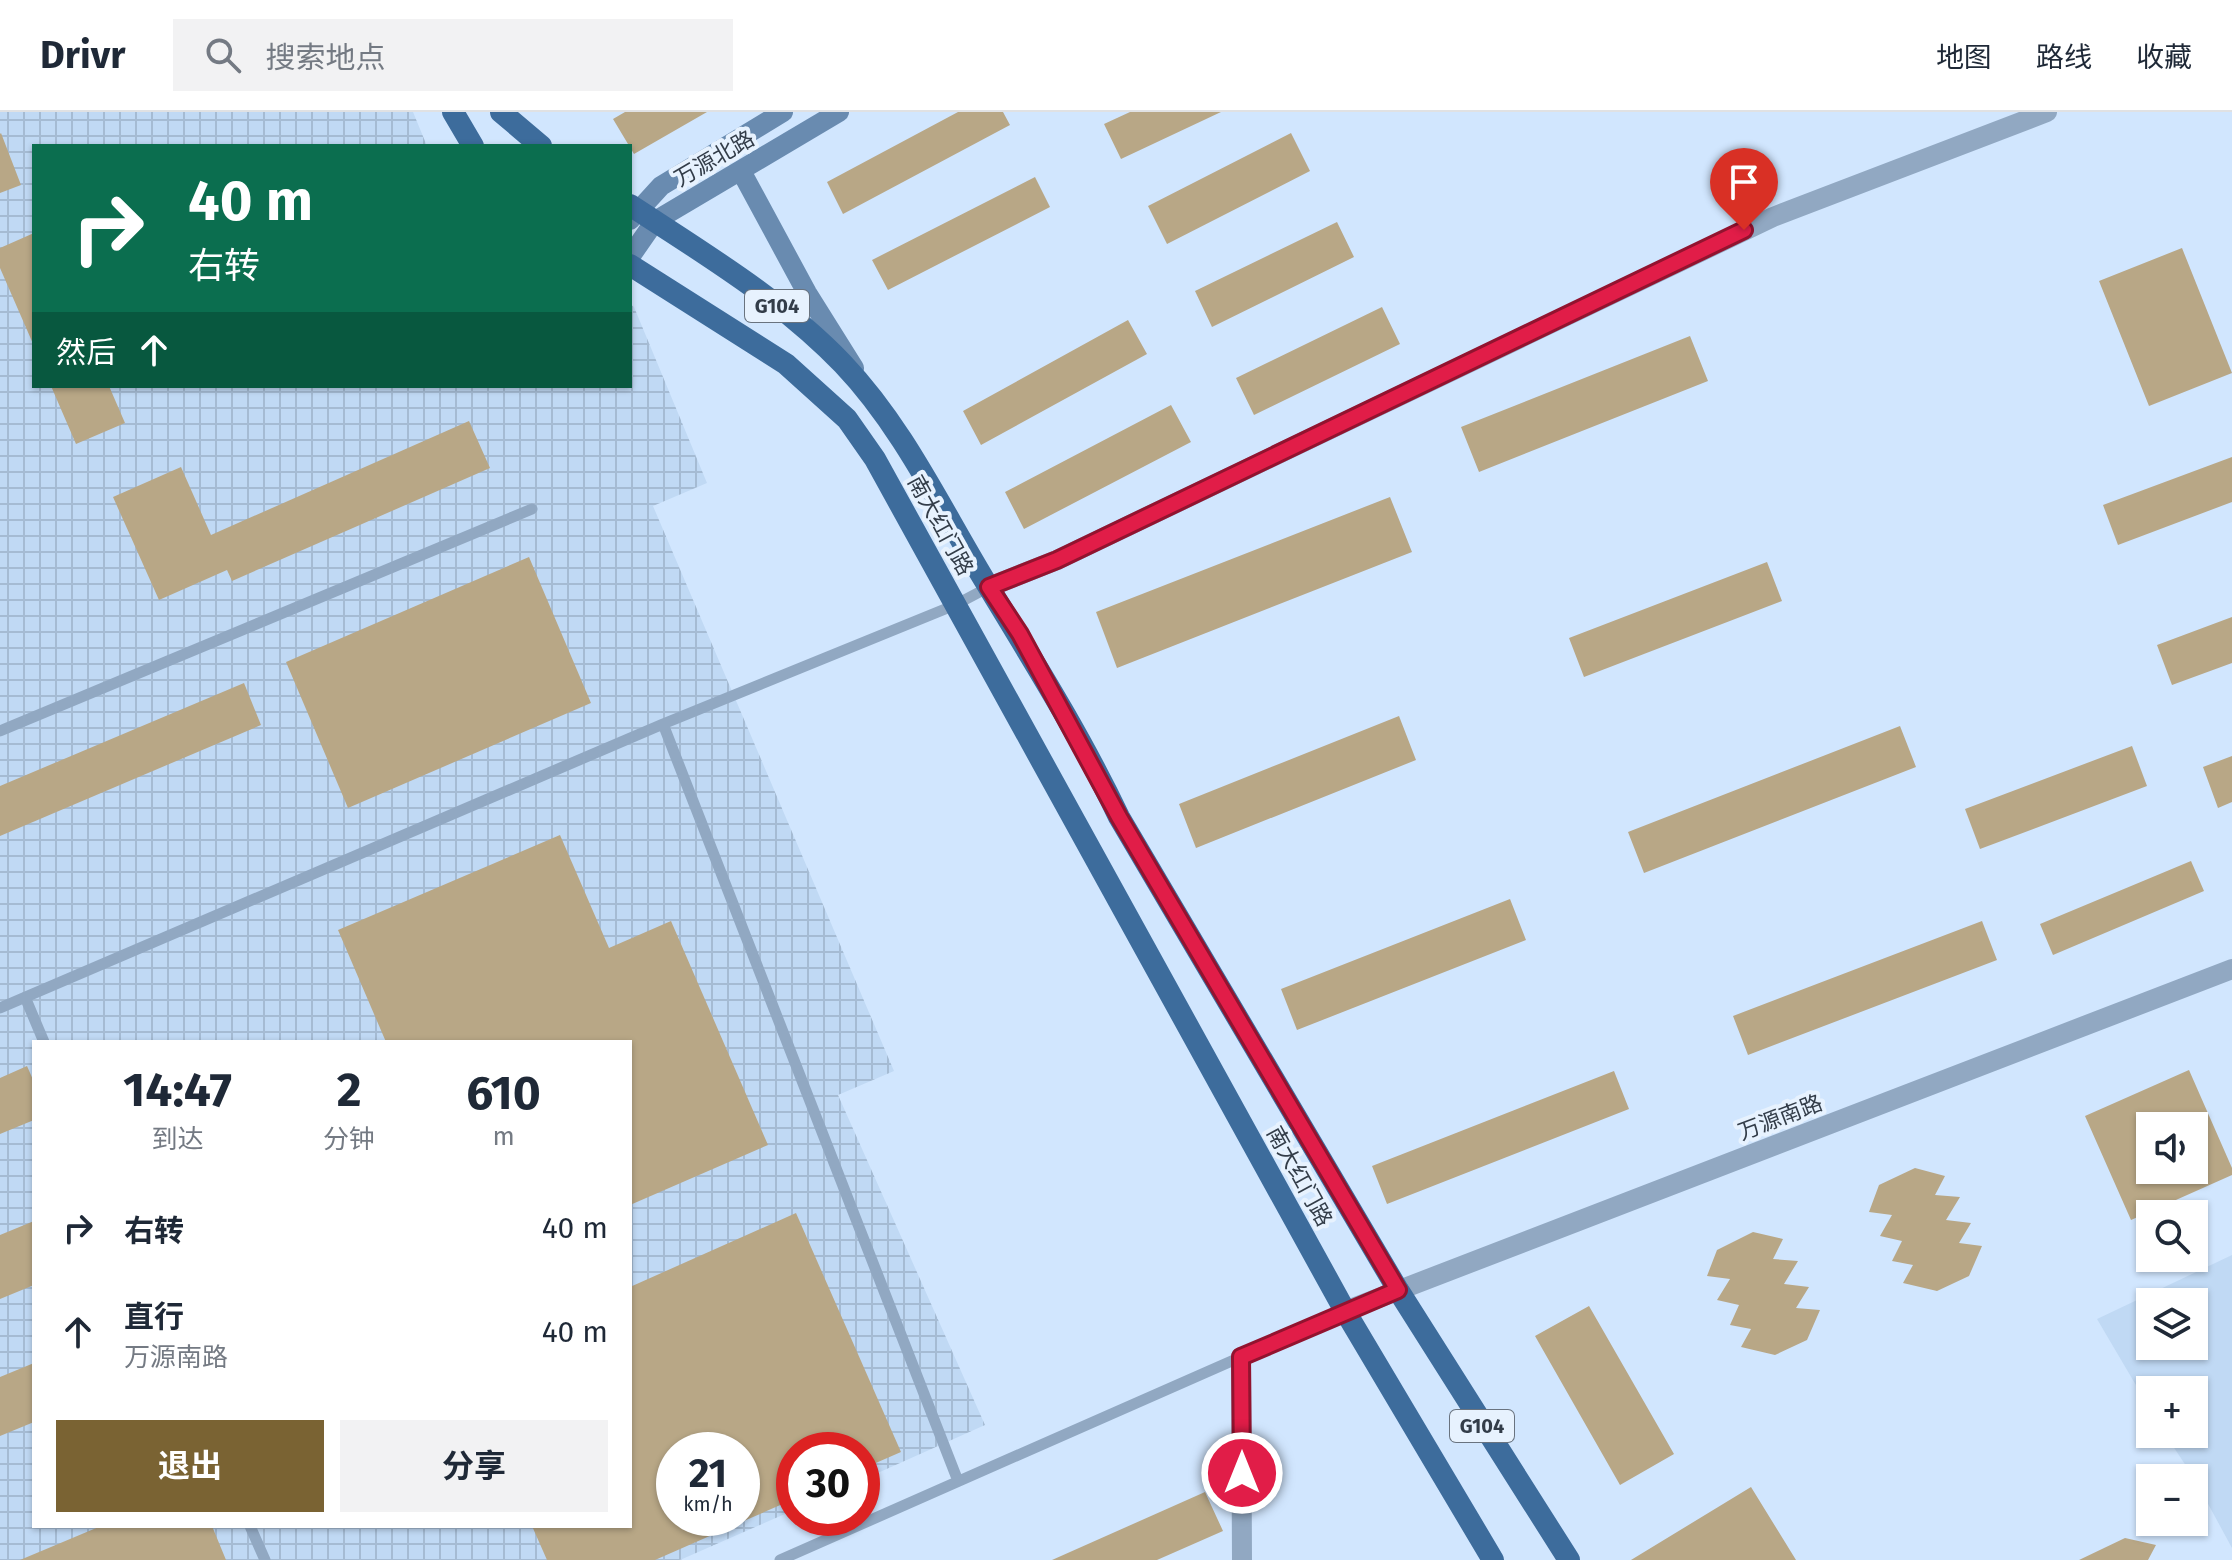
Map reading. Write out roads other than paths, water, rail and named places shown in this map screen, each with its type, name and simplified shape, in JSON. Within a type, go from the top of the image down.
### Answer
[{"type":"highway","points":[[453,112],[472,144]]},
{"type":"highway","points":[[501,112],[539,144]]},
{"type":"highway","name":"南大红门路","points":[[638,214],[768,299],[823,344],[882,412],[1020,634],[1119,817],[1398,1290]]},
{"type":"highway","name":"南大红门路","points":[[632,266],[786,364],[847,419],[875,459],[1345,1311],[1493,1560]]},
{"type":"highway","name":"G104","points":[[1398,1290],[1569,1560]]},
{"type":"main road","name":"万源北路","points":[[638,214],[661,186],[783,112]]},
{"type":"main road","name":"万源北路","points":[[638,214],[741,171],[839,112]]},
{"type":"main road","points":[[741,171],[807,293],[882,412]]},
{"type":"main road","points":[[632,246],[638,214]]},
{"type":"street","points":[[989,587],[1057,560],[1773,217],[2047,112]]},
{"type":"street","name":"万源南路","points":[[1345,1311],[2232,969]]},
{"type":"street","points":[[1241,1357],[1242,1560]]},
{"type":"lane","points":[[0,731],[532,509]]},
{"type":"lane","points":[[0,1008],[663,724],[955,605],[989,587]]},
{"type":"lane","points":[[663,724],[958,1481]]},
{"type":"lane","points":[[25,997],[43,1040]]},
{"type":"lane","points":[[780,1560],[1345,1311]]},
{"type":"lane","points":[[251,1528],[265,1560]]}]
